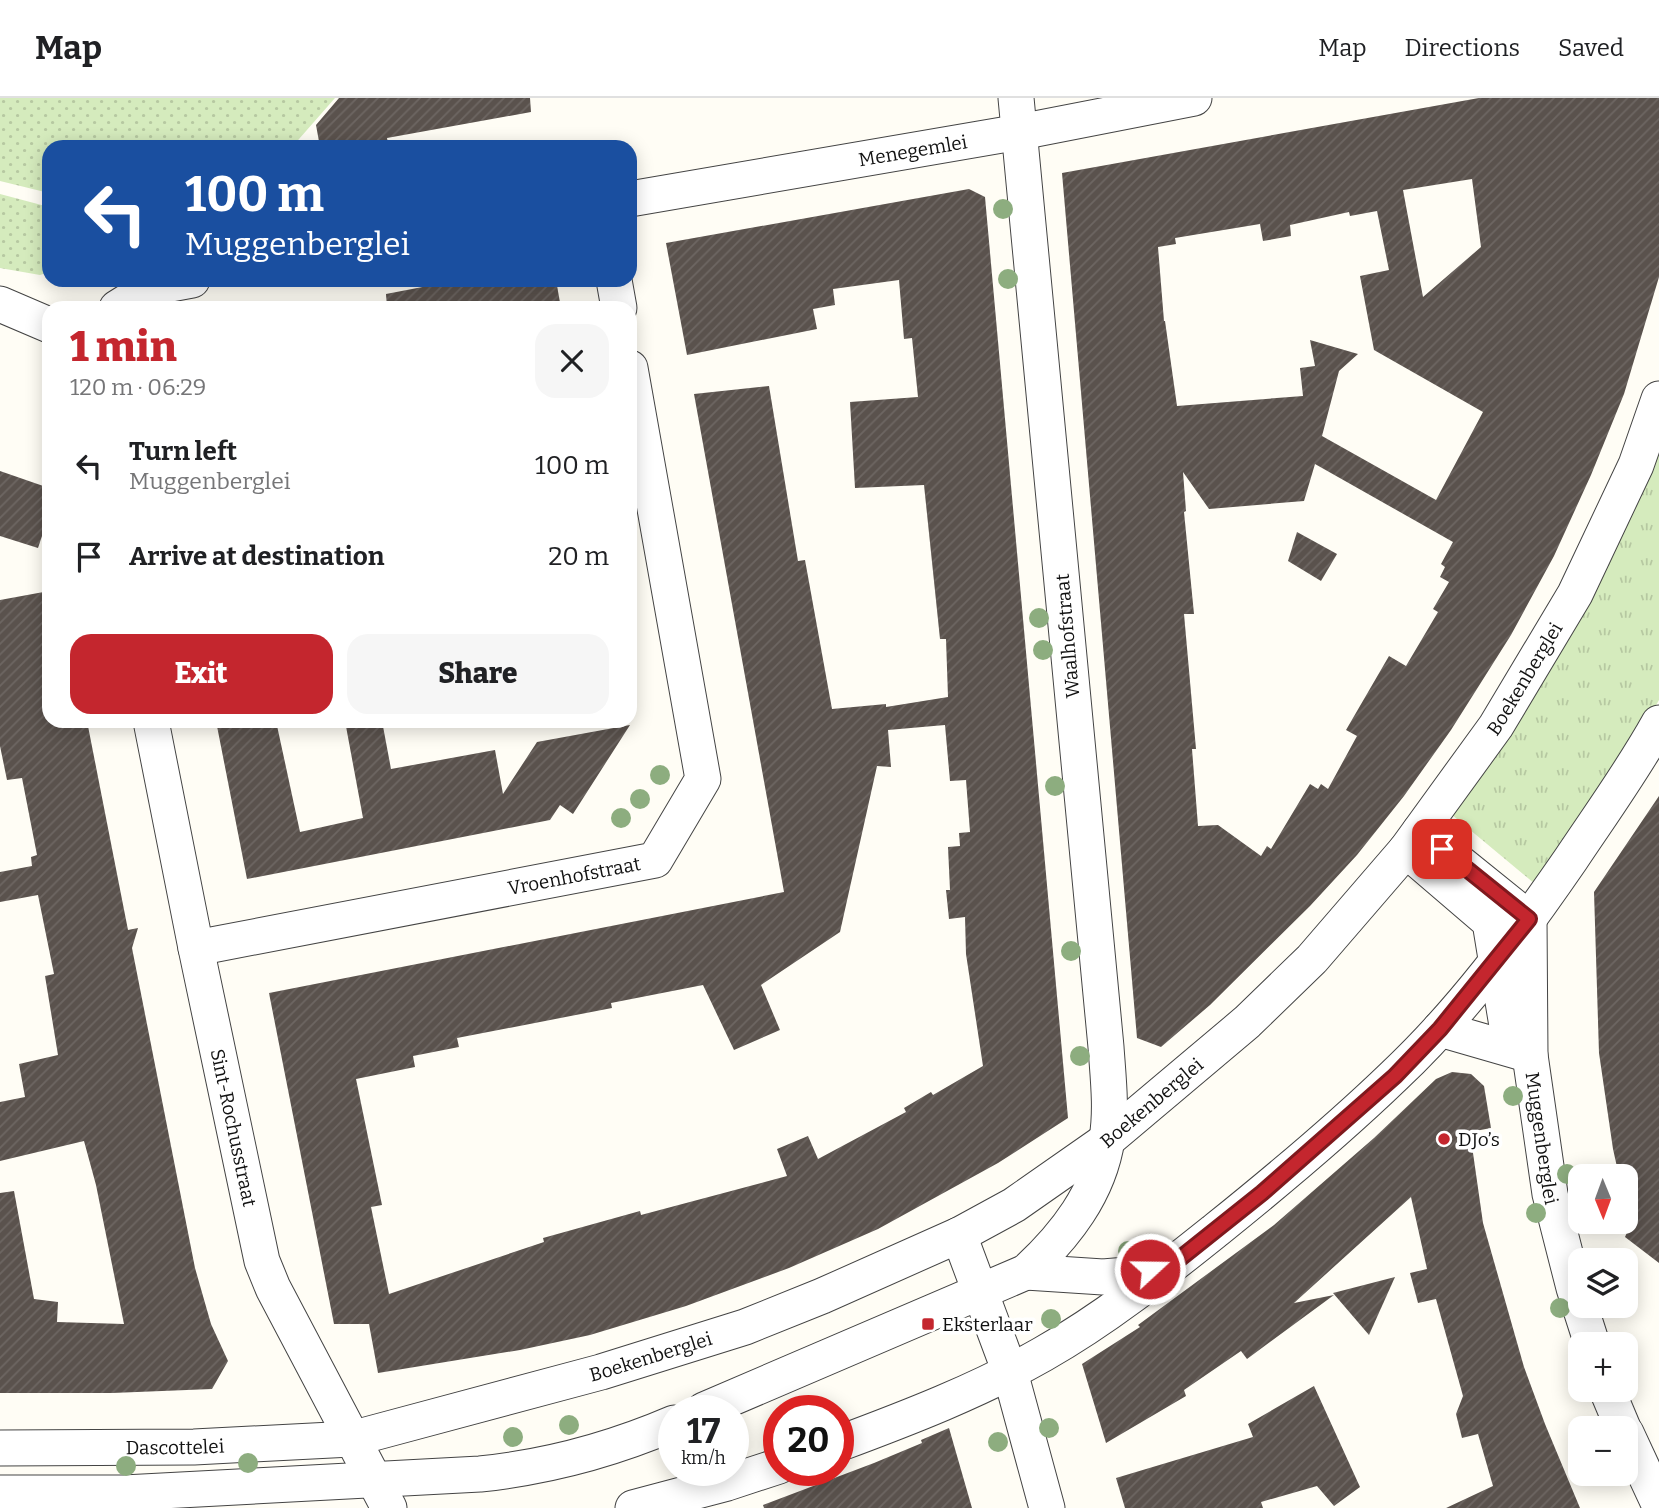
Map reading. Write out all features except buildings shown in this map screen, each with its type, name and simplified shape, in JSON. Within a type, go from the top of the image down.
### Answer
[{"type":"street","name":"Menegemlei","points":[[637,197],[1018,115],[1194,98]]},
{"type":"street","name":"Waalhofstraat","points":[[1018,115],[1106,1047],[1109,1107],[1107,1140],[1096,1178],[1076,1217],[1054,1247],[1026,1272]]},
{"type":"street","points":[[128,301],[154,287]]},
{"type":"street","points":[[0,304],[42,322]]},
{"type":"street","name":"Boekenberglei","points":[[351,1439],[601,1372],[745,1327],[822,1297],[959,1235],[1014,1205],[1107,1140],[1247,1023],[1312,959],[1413,841],[1496,726],[1575,594],[1636,466],[1659,399]]},
{"type":"street","name":"Vroenhofstraat","points":[[196,948],[655,860],[703,779],[637,407]]},
{"type":"street","points":[[854,1438],[1010,1372],[1087,1328],[1173,1264],[1334,1131],[1395,1076],[1440,1029],[1497,961],[1618,790],[1659,723]]},
{"type":"street","name":"Sint-Rochusstraat","points":[[152,728],[262,1261],[273,1289],[381,1494]]},
{"type":"street","points":[[1413,841],[1529,919]]},
{"type":"street","name":"Muggenberglei","points":[[1413,841],[1490,922],[1508,1032],[1527,1054]]},
{"type":"street","name":"Muggenberglei","points":[[1529,919],[1527,1054],[1550,1194],[1588,1332]]},
{"type":"street","name":"Muggenberglei","points":[[1440,1029],[1527,1054]]},
{"type":"street","points":[[959,1235],[1010,1372],[1047,1508]]},
{"type":"street","points":[[739,1395],[1026,1272],[1103,1277],[1126,1275],[1173,1264]]},
{"type":"street","points":[[0,1493],[381,1494],[480,1474],[553,1463],[598,1452],[658,1429]]},
{"type":"street","name":"Dascottelei","points":[[0,1448],[194,1447],[351,1439]]},
{"type":"street","points":[[1638,1459],[1659,1504]]},
{"type":"street","points":[[633,1508],[763,1471]]},
{"type":"green space","points":[[0,98],[335,98],[298,140],[42,140],[42,191],[0,181]]},
{"type":"green space","points":[[0,194],[42,205],[42,274],[0,268]]},
{"type":"green space","points":[[1659,427],[1659,700],[1641,731],[1535,884],[1451,814],[1534,697],[1589,605]]},
{"type":"place","name":"DJo’s","points":[[1444,1139]]},
{"type":"place","name":"Eksterlaar","points":[[928,1324]]},
{"type":"route","points":[[1150,1269],[1173,1264],[1262,1193],[1395,1076],[1440,1029],[1529,919],[1442,849]]}]
